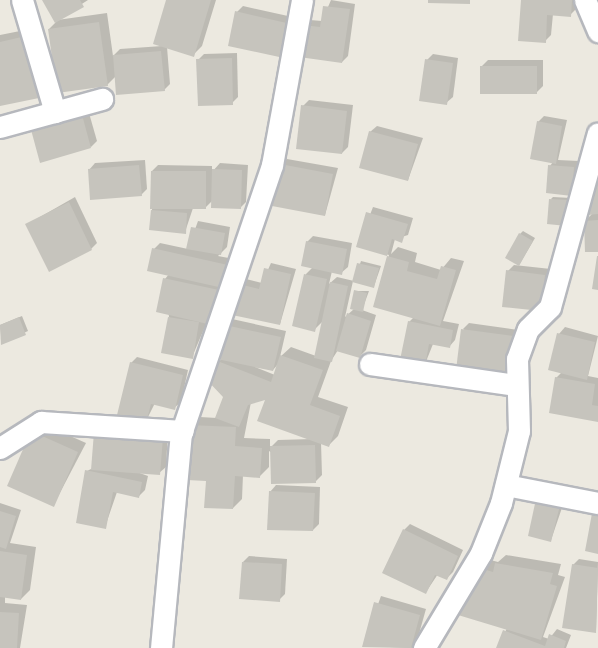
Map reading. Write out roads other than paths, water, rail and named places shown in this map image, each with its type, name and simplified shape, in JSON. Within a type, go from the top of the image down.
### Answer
[{"type":"street","points":[[22,0],[55,112]]},
{"type":"street","points":[[161,648],[183,431],[272,165],[302,0]]},
{"type":"street","points":[[585,0],[598,31]]},
{"type":"street","points":[[0,128],[102,99]]},
{"type":"street","points":[[424,648],[480,553],[506,485],[519,431],[517,359],[528,329],[550,307],[565,264],[585,165],[598,133]]},
{"type":"street","points":[[370,364],[516,385]]},
{"type":"street","points":[[0,448],[41,422],[183,431]]},
{"type":"street","points":[[506,485],[598,503]]}]
